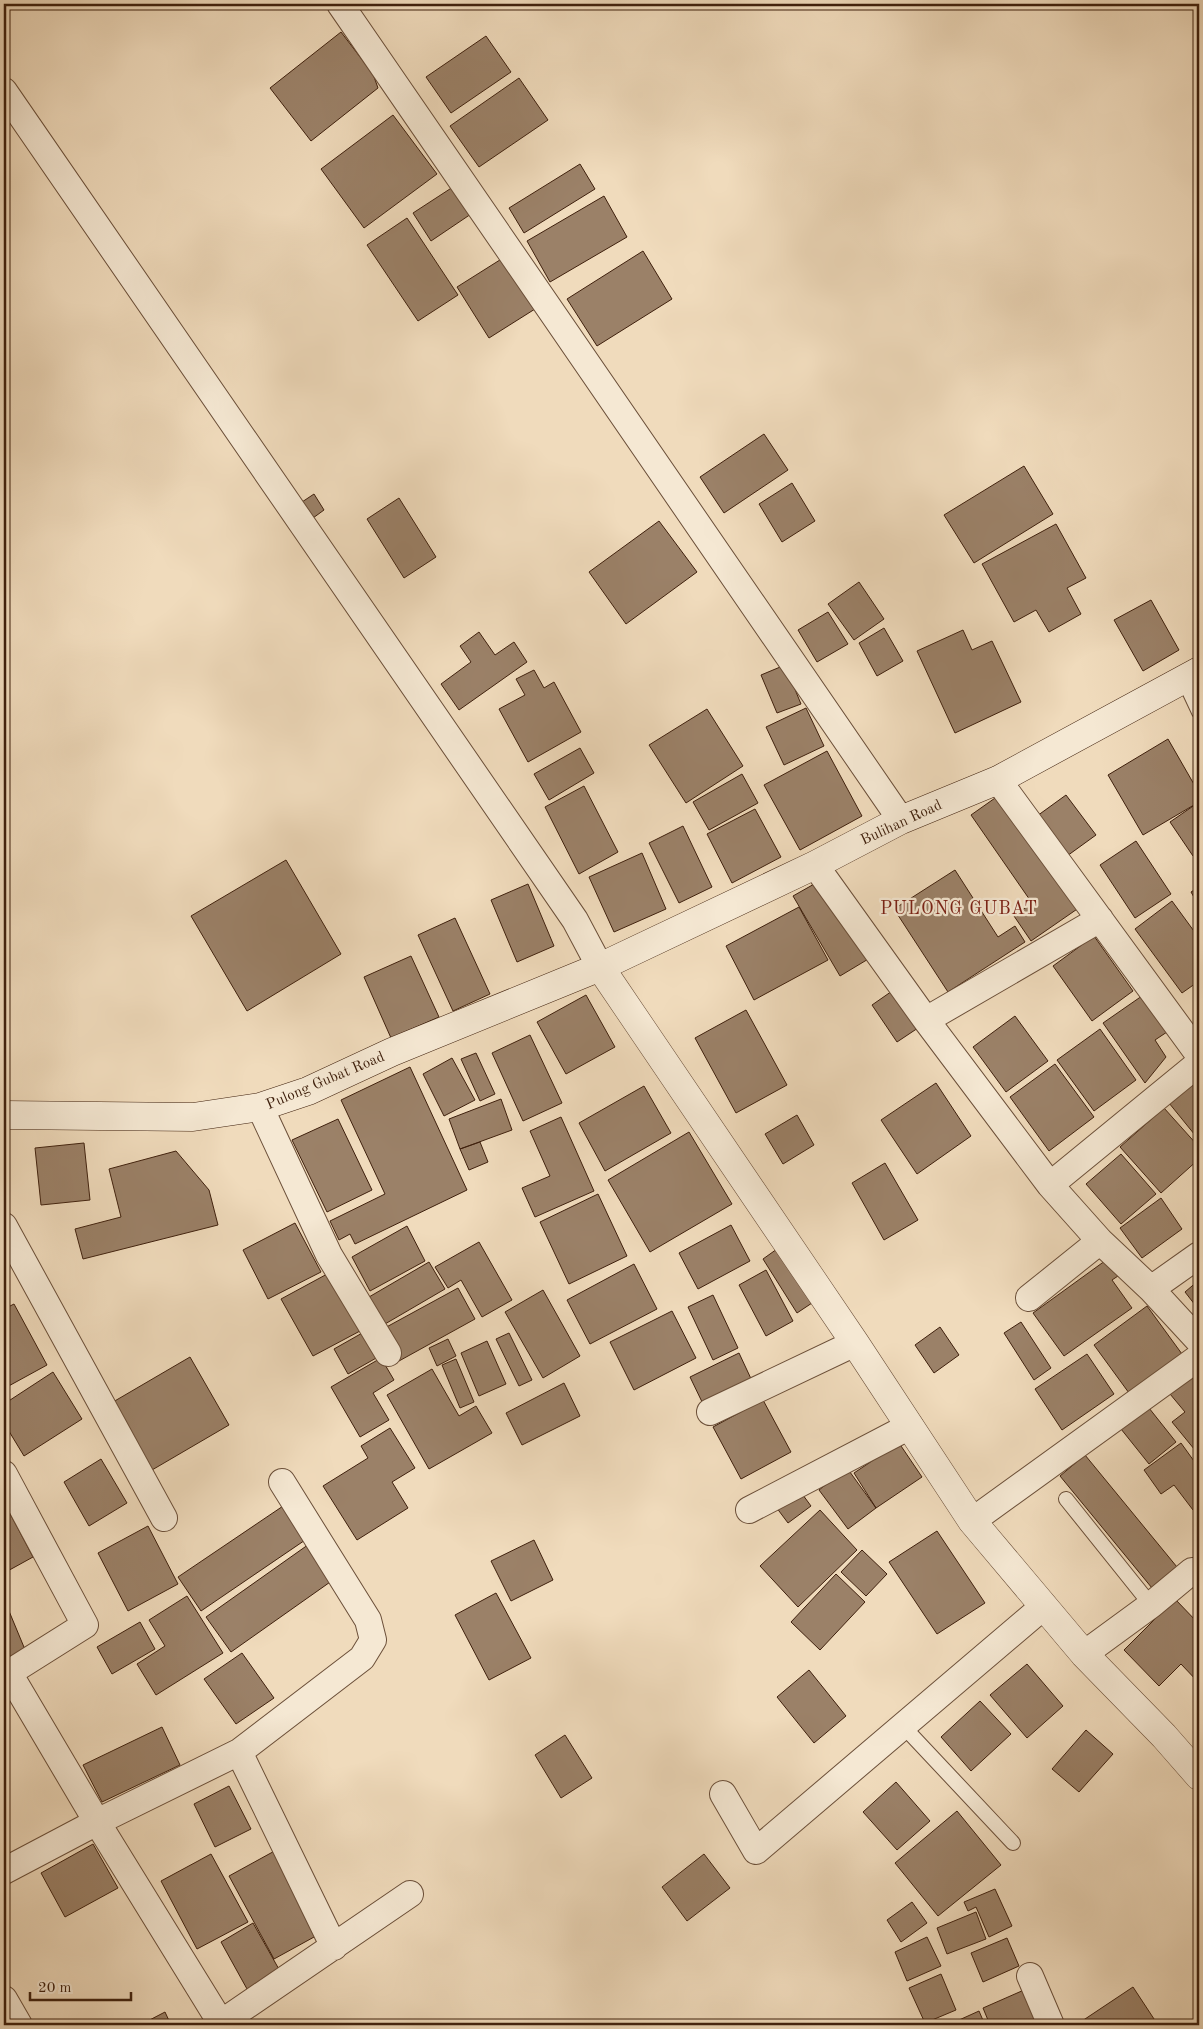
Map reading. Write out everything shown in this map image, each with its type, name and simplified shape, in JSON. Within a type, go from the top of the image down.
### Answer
[{"type":"main road","name":"Bulihan Road","points":[[600,966],[815,865],[901,820],[998,780],[1191,676]]},
{"type":"main road","name":"Pulong Gubat Road","points":[[4,1115],[193,1117],[260,1107],[308,1091],[392,1052],[600,966]]},
{"type":"main road","points":[[600,966],[855,1342],[972,1521],[1084,1654],[1164,1736],[1199,1776]]},
{"type":"street","points":[[340,4],[901,820]]},
{"type":"street","points":[[4,91],[575,920],[600,966]]},
{"type":"street","points":[[998,780],[1199,1055]]},
{"type":"street","points":[[815,865],[926,1020],[1050,1185],[1100,1241],[1151,1289],[1199,1341]]},
{"type":"street","points":[[926,1020],[1100,919]]},
{"type":"street","points":[[1050,1185],[1199,1063]]},
{"type":"street","points":[[260,1107],[329,1255],[388,1353]]},
{"type":"street","points":[[4,1226],[164,1518]]},
{"type":"street","points":[[1029,1298],[1100,1241]]},
{"type":"street","points":[[1151,1289],[1199,1255]]},
{"type":"street","points":[[710,1412],[855,1342]]},
{"type":"street","points":[[972,1521],[1199,1357]]},
{"type":"street","points":[[749,1510],[910,1426]]},
{"type":"street","points":[[4,1474],[85,1625],[6,1675],[220,2024],[410,1894]]},
{"type":"street","points":[[4,1871],[97,1822],[239,1752],[362,1658],[373,1640],[368,1620],[282,1482]]},
{"type":"street","points":[[1084,1654],[1151,1605],[1192,1571]]},
{"type":"street","points":[[723,1794],[756,1851],[1044,1606]]},
{"type":"street","points":[[239,1752],[334,1947]]},
{"type":"street","points":[[1030,1976],[1051,2025]]},
{"type":"street","points":[[4,1999],[19,2025]]},
{"type":"lane","points":[[1191,676],[1199,712]]},
{"type":"lane","points":[[1066,1499],[1151,1605]]},
{"type":"lane","points":[[903,1726],[1013,1843]]},
{"type":"building","points":[[341,32],[373,74],[378,88],[311,141],[270,88]]},
{"type":"building","points":[[486,36],[511,72],[451,113],[426,77]]},
{"type":"building","points":[[519,78],[548,120],[479,167],[450,126]]},
{"type":"building","points":[[393,115],[437,174],[364,228],[321,169]]},
{"type":"building","points":[[580,164],[595,189],[524,233],[509,208]]},
{"type":"building","points":[[456,185],[474,212],[431,241],[413,213]]},
{"type":"building","points":[[604,196],[627,237],[550,282],[527,241]]},
{"type":"building","points":[[407,218],[458,295],[418,321],[367,245]]},
{"type":"building","points":[[643,251],[672,299],[597,346],[567,299]]},
{"type":"building","points":[[503,258],[535,309],[489,338],[457,287]]},
{"type":"building","points":[[764,434],[788,470],[724,513],[700,477]]},
{"type":"building","points":[[1024,466],[1053,514],[974,563],[944,515]]},
{"type":"building","points":[[792,483],[815,521],[782,542],[759,504]]},
{"type":"building","points":[[314,494],[324,510],[313,518],[302,502]]},
{"type":"building","points":[[399,498],[436,557],[404,578],[367,519]]},
{"type":"building","points":[[659,521],[697,572],[626,624],[589,572]]},
{"type":"building","points":[[1056,524],[1086,578],[1067,588],[1081,614],[1049,632],[1036,610],[1014,622],[982,564]]},
{"type":"building","points":[[859,582],[884,619],[854,640],[828,604]]},
{"type":"building","points":[[1151,600],[1179,650],[1143,671],[1114,620]]},
{"type":"building","points":[[828,612],[848,644],[817,662],[798,630]]},
{"type":"building","points":[[884,628],[903,661],[877,676],[859,643]]},
{"type":"building","points":[[963,630],[972,650],[992,641],[1021,702],[955,733],[917,651]]},
{"type":"building","points":[[479,632],[495,655],[514,642],[527,662],[459,710],[441,684],[471,662],[460,646]]},
{"type":"building","points":[[785,665],[801,704],[777,713],[761,675]]},
{"type":"building","points":[[534,670],[544,688],[554,682],[581,732],[528,762],[499,709],[525,695],[516,679]]},
{"type":"building","points":[[806,708],[824,746],[784,765],[766,727]]},
{"type":"building","points":[[707,709],[743,766],[686,803],[649,745]]},
{"type":"building","points":[[1168,739],[1199,793],[1199,802],[1143,835],[1108,775]]},
{"type":"building","points":[[580,748],[594,773],[549,800],[534,774]]},
{"type":"building","points":[[827,751],[862,816],[800,850],[764,785]]},
{"type":"building","points":[[742,774],[758,803],[709,830],[693,802]]},
{"type":"building","points":[[584,786],[618,852],[579,874],[545,807]]},
{"type":"building","points":[[1005,791],[1083,905],[1031,941],[1014,916],[1032,903],[971,815]]},
{"type":"building","points":[[1066,795],[1096,835],[1067,856],[1037,816]]},
{"type":"building","points":[[1199,802],[1199,852],[1193,856],[1170,822]]},
{"type":"building","points":[[755,809],[781,857],[732,883],[707,834]]},
{"type":"building","points":[[683,826],[712,887],[679,903],[649,843]]},
{"type":"building","points":[[1136,841],[1171,894],[1135,918],[1100,865]]},
{"type":"building","points":[[642,853],[666,909],[614,932],[589,877]]},
{"type":"building","points":[[286,860],[341,954],[247,1011],[191,916]]},
{"type":"building","points":[[955,870],[998,937],[1015,926],[1025,942],[948,992],[894,909]]},
{"type":"building","points":[[823,879],[870,958],[840,976],[793,896]]},
{"type":"building","points":[[528,884],[554,946],[517,962],[491,900]]},
{"type":"building","points":[[1199,887],[1199,906],[1191,892]]},
{"type":"building","points":[[1172,901],[1199,938],[1199,981],[1182,993],[1135,929]]},
{"type":"building","points":[[799,907],[828,960],[754,1000],[726,946]]},
{"type":"building","points":[[455,918],[490,994],[453,1011],[418,935]]},
{"type":"building","points":[[1094,936],[1133,991],[1092,1021],[1053,966]]},
{"type":"building","points":[[411,956],[439,1017],[391,1038],[364,977]]},
{"type":"building","points":[[895,989],[921,1026],[897,1042],[872,1005]]},
{"type":"building","points":[[1152,989],[1176,1026],[1155,1040],[1166,1057],[1145,1083],[1103,1023]]},
{"type":"building","points":[[586,995],[615,1047],[566,1074],[537,1022]]},
{"type":"building","points":[[1199,1009],[1199,1019],[1194,1012]]},
{"type":"building","points":[[746,1010],[787,1085],[736,1113],[695,1038]]},
{"type":"building","points":[[1015,1016],[1048,1061],[1006,1092],[973,1047]]},
{"type":"building","points":[[1100,1029],[1136,1080],[1094,1111],[1057,1060]]},
{"type":"building","points":[[530,1035],[562,1103],[523,1121],[492,1053]]},
{"type":"building","points":[[476,1053],[495,1094],[480,1101],[461,1059]]},
{"type":"building","points":[[452,1058],[475,1100],[444,1116],[423,1074]]},
{"type":"building","points":[[1055,1064],[1094,1117],[1049,1151],[1010,1097]]},
{"type":"building","points":[[410,1067],[467,1190],[355,1244],[350,1234],[339,1240],[330,1221],[385,1194],[341,1100]]},
{"type":"building","points":[[1199,1078],[1199,1140],[1169,1103]]},
{"type":"building","points":[[936,1083],[971,1136],[917,1174],[881,1120]]},
{"type":"building","points":[[644,1086],[671,1133],[605,1171],[579,1123]]},
{"type":"building","points":[[501,1099],[512,1130],[460,1149],[449,1119]]},
{"type":"building","points":[[1164,1108],[1199,1147],[1199,1159],[1161,1193],[1120,1147]]},
{"type":"building","points":[[797,1115],[814,1145],[783,1164],[765,1134]]},
{"type":"building","points":[[561,1117],[594,1191],[535,1217],[522,1188],[550,1176],[530,1131]]},
{"type":"building","points":[[338,1119],[372,1190],[327,1212],[292,1140]]},
{"type":"building","points":[[689,1132],[732,1204],[650,1252],[608,1180]]},
{"type":"building","points":[[480,1142],[488,1162],[469,1170],[460,1149]]},
{"type":"building","points":[[84,1143],[90,1200],[41,1205],[35,1148]]},
{"type":"building","points":[[176,1151],[209,1190],[218,1225],[83,1259],[75,1229],[121,1217],[109,1169]]},
{"type":"building","points":[[1121,1154],[1156,1194],[1121,1224],[1086,1184]]},
{"type":"building","points":[[885,1163],[918,1220],[884,1240],[852,1183]]},
{"type":"building","points":[[598,1194],[627,1256],[569,1284],[540,1222]]},
{"type":"building","points":[[1161,1198],[1182,1229],[1142,1258],[1120,1228]]},
{"type":"building","points":[[295,1223],[321,1272],[268,1299],[243,1250]]},
{"type":"building","points":[[731,1225],[750,1261],[698,1289],[679,1253]]},
{"type":"building","points":[[407,1226],[425,1261],[370,1291],[352,1257]]},
{"type":"building","points":[[479,1242],[512,1300],[482,1317],[461,1280],[448,1288],[435,1267]]},
{"type":"building","points":[[784,1244],[818,1299],[797,1313],[763,1259]]},
{"type":"building","points":[[1109,1258],[1121,1274],[1112,1280],[1132,1308],[1064,1356],[1033,1313]]},
{"type":"building","points":[[429,1262],[445,1289],[385,1324],[369,1297]]},
{"type":"building","points":[[634,1264],[657,1309],[590,1344],[567,1300]]},
{"type":"building","points":[[766,1270],[793,1321],[766,1336],[739,1285]]},
{"type":"building","points":[[329,1273],[360,1331],[313,1356],[281,1299]]},
{"type":"building","points":[[1199,1280],[1199,1310],[1185,1292]]},
{"type":"building","points":[[458,1288],[475,1319],[399,1361],[381,1330]]},
{"type":"building","points":[[543,1290],[580,1356],[543,1378],[505,1312]]},
{"type":"building","points":[[713,1295],[738,1348],[713,1360],[688,1307]]},
{"type":"building","points":[[14,1304],[47,1365],[5,1388],[4,1309]]},
{"type":"building","points":[[1147,1306],[1182,1354],[1129,1393],[1094,1345]]},
{"type":"building","points":[[672,1311],[696,1358],[634,1390],[610,1342]]},
{"type":"building","points":[[1021,1322],[1051,1368],[1034,1380],[1004,1333]]},
{"type":"building","points":[[940,1327],[959,1355],[934,1373],[915,1345]]},
{"type":"building","points":[[364,1332],[378,1357],[348,1374],[334,1349]]},
{"type":"building","points":[[509,1333],[532,1380],[519,1386],[496,1339]]},
{"type":"building","points":[[448,1339],[456,1356],[437,1366],[429,1348]]},
{"type":"building","points":[[487,1341],[506,1384],[479,1396],[461,1353]]},
{"type":"building","points":[[739,1353],[753,1383],[704,1406],[690,1377]]},
{"type":"building","points":[[1087,1354],[1114,1394],[1062,1430],[1035,1389]]},
{"type":"building","points":[[190,1357],[229,1425],[152,1470],[113,1402]]},
{"type":"building","points":[[381,1358],[394,1380],[373,1393],[389,1420],[360,1437],[331,1387]]},
{"type":"building","points":[[456,1359],[474,1402],[460,1408],[442,1365]]},
{"type":"building","points":[[432,1369],[459,1416],[476,1406],[492,1433],[429,1469],[387,1395]]},
{"type":"building","points":[[1199,1371],[1199,1455],[1172,1422],[1185,1412],[1170,1394]]},
{"type":"building","points":[[53,1372],[82,1419],[24,1456],[4,1423],[4,1404]]},
{"type":"building","points":[[564,1383],[580,1416],[522,1445],[506,1413]]},
{"type":"building","points":[[763,1400],[791,1452],[741,1479],[713,1427]]},
{"type":"building","points":[[1149,1408],[1176,1442],[1149,1464],[1121,1429]]},
{"type":"building","points":[[390,1428],[415,1468],[392,1482],[408,1508],[357,1540],[323,1486],[368,1458],[361,1446]]},
{"type":"building","points":[[899,1443],[922,1477],[876,1508],[854,1473]]},
{"type":"building","points":[[1181,1443],[1199,1468],[1199,1505],[1193,1510],[1174,1485],[1161,1494],[1144,1470]]},
{"type":"building","points":[[1085,1455],[1177,1567],[1152,1588],[1060,1476]]},
{"type":"building","points":[[101,1459],[127,1503],[89,1526],[64,1482]]},
{"type":"building","points":[[847,1468],[876,1508],[848,1529],[819,1490]]},
{"type":"building","points":[[800,1491],[811,1506],[788,1523],[776,1507]]},
{"type":"building","points":[[292,1500],[314,1534],[201,1611],[178,1577]]},
{"type":"building","points":[[4,1502],[33,1557],[4,1573]]},
{"type":"building","points":[[820,1510],[857,1550],[798,1607],[760,1566]]},
{"type":"building","points":[[1199,1517],[1199,1529],[1194,1521]]},
{"type":"building","points":[[148,1526],[178,1584],[128,1611],[98,1553]]},
{"type":"building","points":[[937,1531],[985,1603],[937,1634],[889,1562]]},
{"type":"building","points":[[534,1540],[553,1580],[511,1601],[491,1561]]},
{"type":"building","points":[[312,1542],[333,1580],[231,1652],[206,1617]]},
{"type":"building","points":[[862,1550],[887,1574],[866,1596],[841,1572]]},
{"type":"building","points":[[836,1574],[865,1602],[820,1650],[791,1622]]},
{"type":"building","points":[[496,1593],[531,1658],[489,1680],[455,1615]]},
{"type":"building","points":[[187,1596],[223,1653],[156,1695],[137,1664],[165,1646],[149,1620]]},
{"type":"building","points":[[4,1599],[26,1652],[4,1661]]},
{"type":"building","points":[[1175,1599],[1199,1624],[1199,1683],[1181,1664],[1159,1686],[1124,1650]]},
{"type":"building","points":[[140,1622],[155,1649],[112,1674],[97,1647]]},
{"type":"building","points":[[242,1653],[274,1698],[236,1724],[204,1679]]},
{"type":"building","points":[[1027,1664],[1063,1706],[1027,1738],[990,1695]]},
{"type":"building","points":[[809,1670],[846,1716],[814,1743],[777,1697]]},
{"type":"building","points":[[980,1701],[1011,1734],[971,1771],[941,1737]]},
{"type":"building","points":[[162,1727],[180,1765],[102,1802],[83,1765]]},
{"type":"building","points":[[1086,1730],[1113,1754],[1079,1792],[1052,1769]]},
{"type":"building","points":[[565,1735],[592,1778],[561,1798],[535,1755]]},
{"type":"building","points":[[896,1782],[930,1821],[897,1850],[863,1812]]},
{"type":"building","points":[[229,1786],[251,1829],[215,1847],[194,1804]]},
{"type":"building","points":[[957,1811],[1001,1865],[938,1916],[895,1863]]},
{"type":"building","points":[[93,1844],[118,1888],[65,1917],[41,1873]]},
{"type":"building","points":[[280,1848],[325,1931],[274,1959],[229,1876]]},
{"type":"building","points":[[211,1854],[248,1922],[197,1949],[161,1881]]},
{"type":"building","points":[[704,1854],[730,1888],[687,1921],[662,1887]]},
{"type":"building","points":[[995,1889],[1012,1926],[989,1937],[976,1907],[968,1911],[964,1902]]},
{"type":"building","points":[[912,1902],[927,1923],[901,1942],[887,1920]]},
{"type":"building","points":[[976,1912],[986,1939],[947,1954],[937,1928]]},
{"type":"building","points":[[253,1923],[285,1980],[252,1998],[221,1942]]},
{"type":"building","points":[[927,1937],[941,1966],[907,1981],[895,1952]]},
{"type":"building","points":[[1007,1938],[1019,1966],[983,1982],[971,1953]]},
{"type":"building","points":[[941,1974],[956,2010],[925,2023],[909,1988]]},
{"type":"building","points":[[1133,1987],[1158,2025],[1076,2025]]},
{"type":"building","points":[[1024,1990],[1039,2025],[990,2025],[983,2008]]},
{"type":"building","points":[[979,2011],[985,2025],[948,2025]]},
{"type":"building","points":[[165,2012],[171,2025],[140,2025]]},
{"type":"building","points":[[289,2020],[293,2025],[282,2025]]},
{"type":"district","name":"PULONG GUBAT","points":[[959,908]]}]
